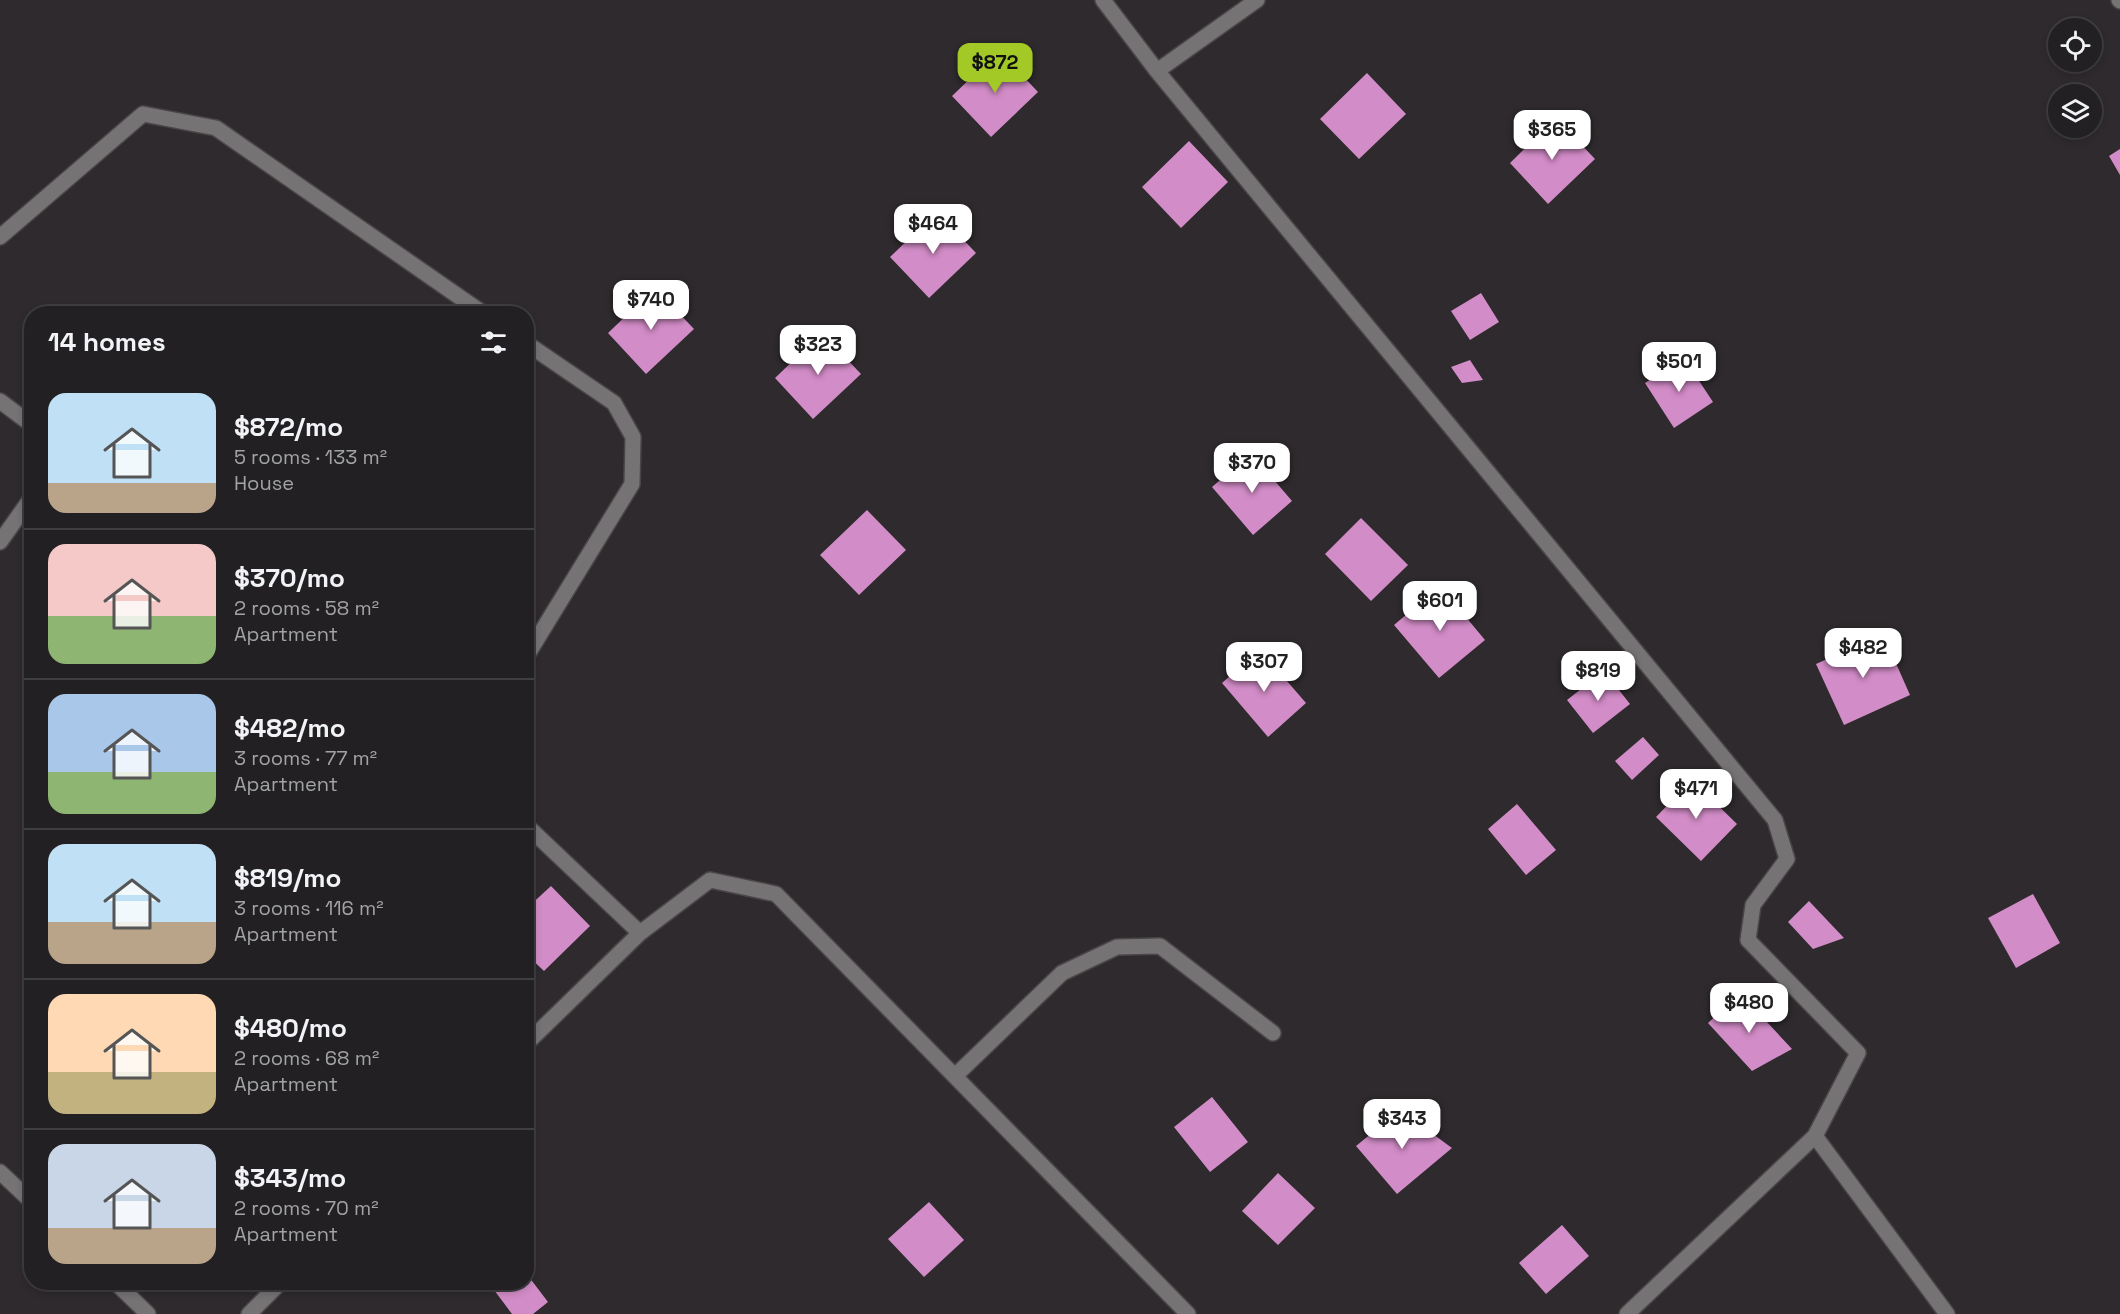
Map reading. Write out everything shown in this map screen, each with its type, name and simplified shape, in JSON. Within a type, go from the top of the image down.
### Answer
[{"type":"street","points":[[1103,0],[1157,71],[1774,820],[1787,859],[1754,905],[1748,940],[1858,1053],[1815,1136],[1627,1314]]},
{"type":"street","points":[[1157,71],[1257,0]]},
{"type":"street","points":[[0,237],[143,114],[216,128],[472,306]]},
{"type":"street","points":[[534,348],[614,403],[633,437],[632,484],[534,644]]},
{"type":"street","points":[[0,400],[24,419]]},
{"type":"street","points":[[0,542],[24,508]]},
{"type":"street","points":[[534,833],[640,933]]},
{"type":"street","points":[[534,1036],[640,933],[710,880],[776,894],[1188,1314]]},
{"type":"street","points":[[955,1076],[1062,973],[1118,947],[1160,946],[1273,1033]]},
{"type":"street","points":[[1815,1136],[1947,1314]]},
{"type":"street","points":[[0,1172],[24,1194]]},
{"type":"street","points":[[123,1290],[148,1314]]},
{"type":"street","points":[[249,1314],[273,1290]]},
{"type":"building","points":[[999,51],[1038,92],[991,137],[952,96]]},
{"type":"building","points":[[1367,73],[1406,114],[1359,159],[1320,119]]},
{"type":"building","points":[[1556,118],[1595,159],[1548,204],[1510,163]]},
{"type":"building","points":[[1189,141],[1228,182],[1181,228],[1142,187]]},
{"type":"building","points":[[2120,149],[2120,175],[2109,156]]},
{"type":"building","points":[[937,212],[976,253],[929,298],[890,257]]},
{"type":"building","points":[[655,288],[694,329],[646,374],[608,333]]},
{"type":"building","points":[[1481,293],[1499,322],[1470,340],[1451,311]]},
{"type":"building","points":[[822,333],[861,374],[813,419],[775,378]]},
{"type":"building","points":[[1684,358],[1713,402],[1674,428],[1645,383]]},
{"type":"building","points":[[1470,360],[1483,380],[1462,383],[1451,367]]},
{"type":"building","points":[[1251,453],[1292,501],[1253,535],[1212,487]]},
{"type":"building","points":[[867,510],[906,550],[859,595],[820,555]]},
{"type":"building","points":[[1361,518],[1408,565],[1371,601],[1325,554]]},
{"type":"building","points":[[1440,586],[1485,640],[1439,678],[1394,625]]},
{"type":"building","points":[[1883,634],[1910,695],[1844,725],[1816,664]]},
{"type":"building","points":[[1260,650],[1306,703],[1268,737],[1222,683]]},
{"type":"building","points":[[1604,671],[1630,704],[1593,733],[1567,700]]},
{"type":"building","points":[[1643,737],[1659,755],[1632,780],[1615,761]]},
{"type":"building","points":[[1692,780],[1737,824],[1701,861],[1656,817]]},
{"type":"building","points":[[1517,804],[1556,850],[1526,875],[1488,829]]},
{"type":"building","points":[[551,886],[590,926],[544,971],[534,962],[534,902]]},
{"type":"building","points":[[2033,894],[2060,943],[2016,968],[1988,918]]},
{"type":"building","points":[[1809,901],[1844,938],[1813,949],[1788,922]]},
{"type":"building","points":[[1740,993],[1792,1049],[1752,1071],[1708,1023]]},
{"type":"building","points":[[1212,1097],[1248,1142],[1210,1172],[1174,1127]]},
{"type":"building","points":[[1400,1110],[1452,1148],[1397,1194],[1356,1146]]},
{"type":"building","points":[[1278,1173],[1315,1208],[1278,1245],[1242,1211]]},
{"type":"building","points":[[929,1202],[964,1240],[924,1277],[888,1239]]},
{"type":"building","points":[[1562,1225],[1589,1256],[1546,1294],[1519,1263]]},
{"type":"building","points":[[534,1284],[548,1302],[533,1314],[512,1314],[494,1290],[534,1290]]}]
